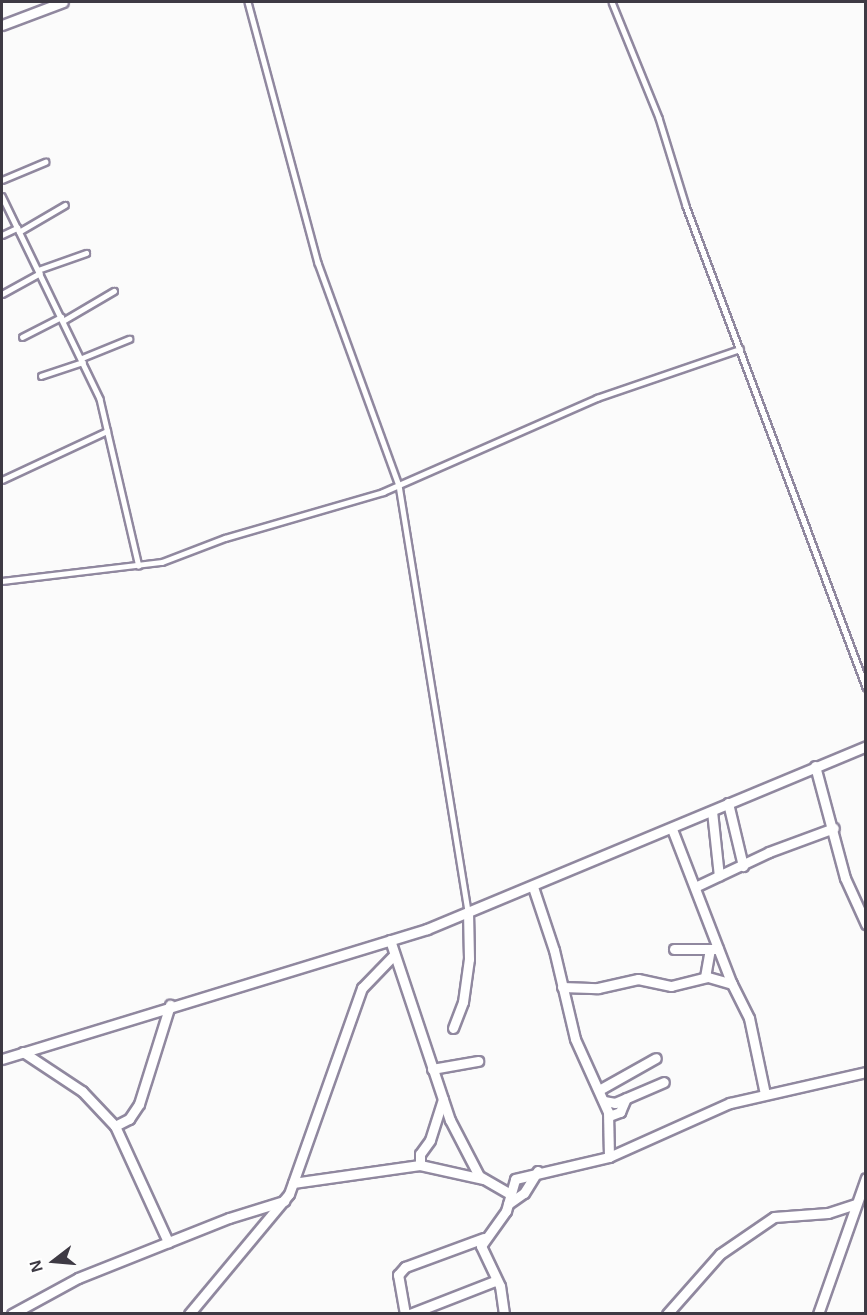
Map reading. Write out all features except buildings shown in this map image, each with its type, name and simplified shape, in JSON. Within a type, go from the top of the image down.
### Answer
[{"type":"street","points":[[2,25],[63,2]]},
{"type":"street","points":[[2,1059],[170,1005],[390,940],[468,912],[533,887],[866,746]]},
{"type":"street","points":[[815,766],[834,828],[845,878],[866,924]]},
{"type":"street","points":[[728,803],[743,866]]},
{"type":"street","points":[[711,811],[720,876]]},
{"type":"street","points":[[695,887],[834,828]]},
{"type":"street","points":[[672,829],[695,887],[714,949],[758,1044],[765,1094]]},
{"type":"street","points":[[533,887],[575,1039],[609,1116],[609,1157]]},
{"type":"street","points":[[453,1028],[463,1002],[469,959],[468,912]]},
{"type":"street","points":[[390,940],[442,1099],[483,1179]]},
{"type":"street","points":[[674,949],[714,949]]},
{"type":"street","points":[[705,977],[714,949]]},
{"type":"street","points":[[189,1314],[284,1201],[293,1183],[362,988],[394,955]]},
{"type":"street","points":[[562,987],[598,988],[638,979],[671,986],[705,977],[732,984]]},
{"type":"street","points":[[115,1126],[129,1119],[139,1104],[170,1005]]},
{"type":"street","points":[[23,1052],[82,1091],[115,1126],[168,1242]]},
{"type":"street","points":[[599,1090],[656,1058]]},
{"type":"street","points":[[432,1069],[478,1061]]},
{"type":"street","points":[[508,1204],[514,1179],[538,1171],[609,1157],[730,1103],[866,1072]]},
{"type":"street","points":[[604,1101],[626,1098],[664,1082]]},
{"type":"street","points":[[609,1116],[620,1112],[626,1098]]},
{"type":"street","points":[[420,1165],[420,1154],[430,1140],[442,1099]]},
{"type":"street","points":[[293,1183],[420,1165],[483,1179],[509,1193]]},
{"type":"street","points":[[405,1314],[398,1275],[405,1267],[484,1238],[508,1204],[524,1193],[538,1171]]},
{"type":"street","points":[[818,1314],[866,1178]]},
{"type":"street","points":[[12,1314],[78,1278],[168,1242],[284,1201]]},
{"type":"street","points":[[667,1314],[720,1254],[774,1216],[828,1213],[856,1204]]},
{"type":"street","points":[[484,1238],[484,1259],[496,1280],[504,1314]]},
{"type":"street","points":[[411,1314],[496,1280]]},
{"type":"lane","points":[[248,2],[318,263],[399,485],[468,912]]},
{"type":"lane","points":[[612,2],[659,118],[686,206],[866,687]]},
{"type":"lane","points":[[2,180],[45,162]]},
{"type":"lane","points":[[2,196],[82,360],[107,431],[139,566]]},
{"type":"lane","points":[[2,235],[18,230],[65,205]]},
{"type":"lane","points":[[2,294],[39,271],[86,253]]},
{"type":"lane","points":[[22,337],[114,291]]},
{"type":"lane","points":[[40,376],[129,339]]},
{"type":"lane","points":[[2,581],[139,566],[399,485],[597,398],[740,349]]},
{"type":"lane","points":[[2,480],[107,431]]}]
